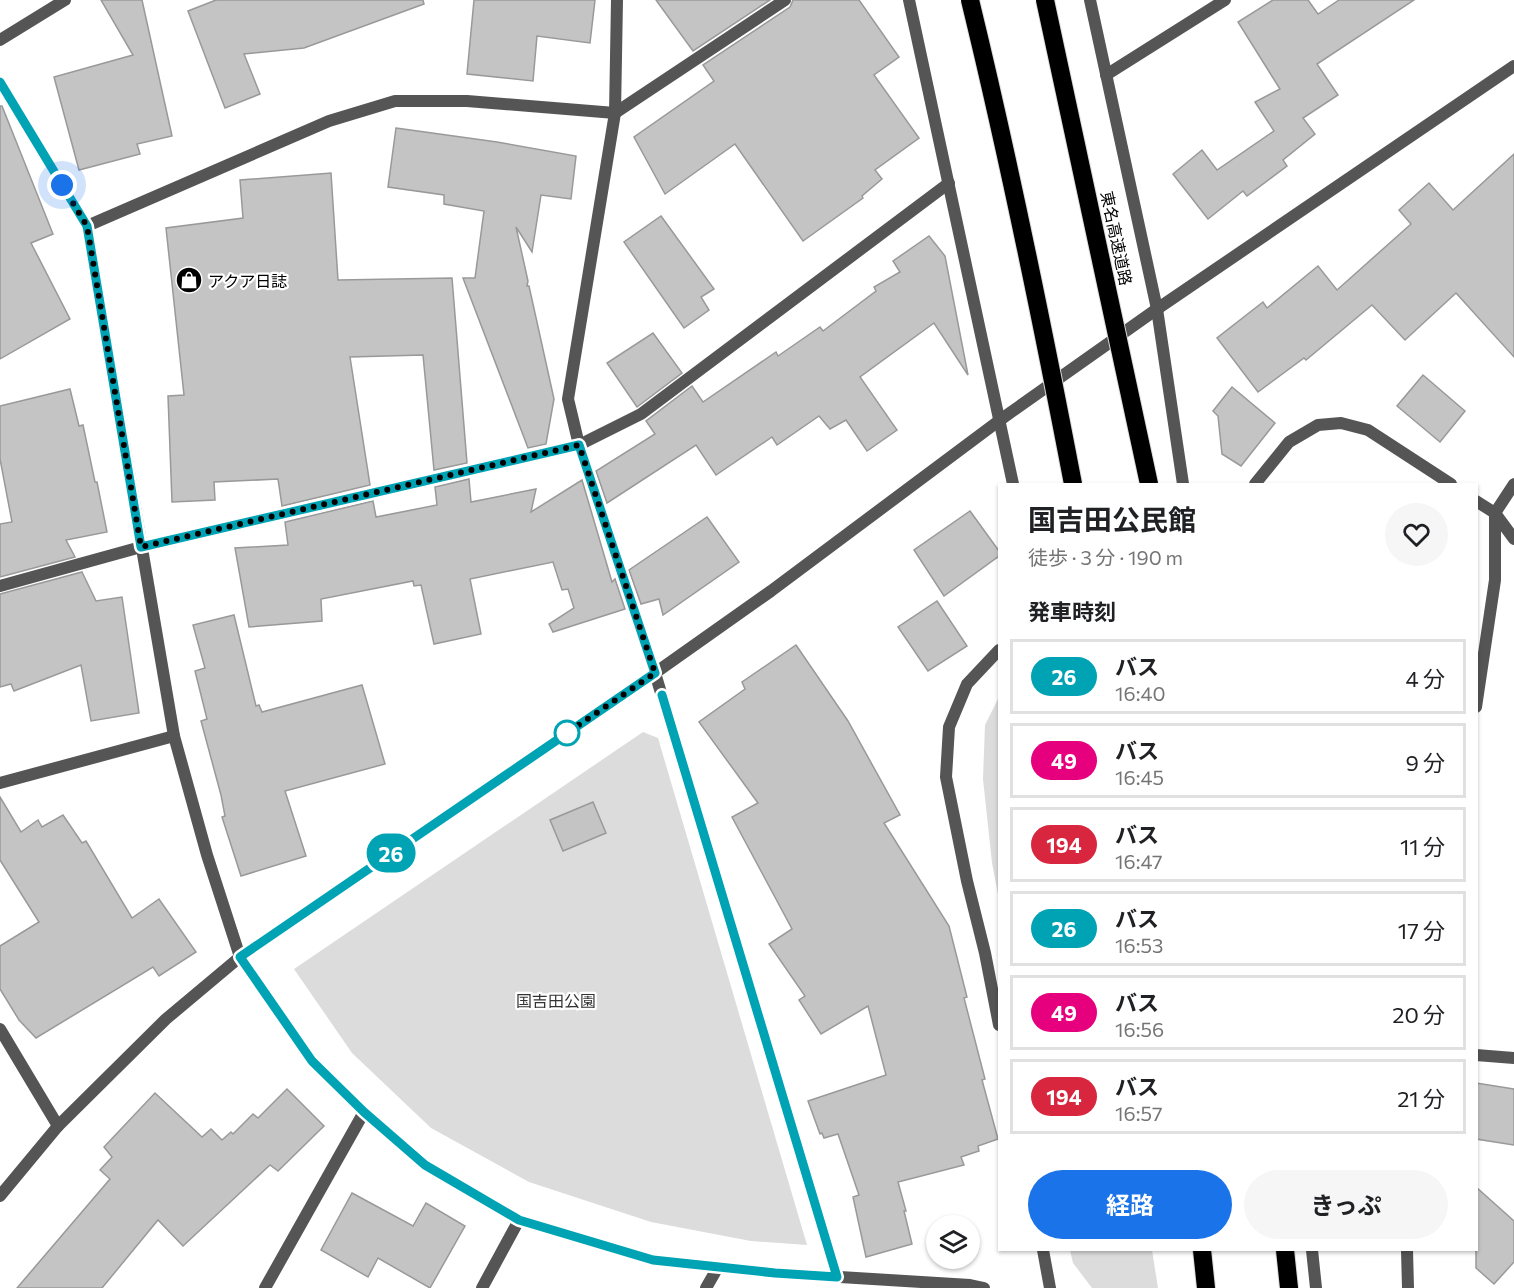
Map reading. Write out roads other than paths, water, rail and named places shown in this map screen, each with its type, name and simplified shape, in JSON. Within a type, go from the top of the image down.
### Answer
[{"type":"highway","points":[[970,0],[1044,331],[1072,483]]},
{"type":"highway","name":"東名高速道路","points":[[1045,0],[1149,483]]},
{"type":"highway","points":[[1202,1251],[1206,1288]]},
{"type":"highway","points":[[1285,1251],[1289,1288]]},
{"type":"street","points":[[0,40],[65,0]]},
{"type":"street","points":[[617,0],[615,113],[568,399],[579,445],[655,673],[837,1277]]},
{"type":"street","points":[[87,226],[329,121],[395,101],[466,101],[615,113],[784,0]]},
{"type":"street","points":[[909,0],[1013,483]]},
{"type":"street","points":[[1090,0],[1157,309],[1184,483]]},
{"type":"street","points":[[1106,75],[1225,0]]},
{"type":"street","points":[[0,1196],[58,1126],[166,1019],[240,957],[655,673],[771,591],[1000,420],[1157,309],[1514,66]]},
{"type":"street","points":[[0,82],[87,226],[174,736],[207,855],[240,957],[312,1061],[364,1112],[425,1165],[519,1220],[653,1260],[912,1285],[970,1285],[984,1288]]},
{"type":"street","points":[[0,586],[141,547],[579,445],[641,414],[949,183]]},
{"type":"street","points":[[1256,483],[1289,442],[1318,425],[1341,423],[1368,430],[1449,483]]},
{"type":"street","points":[[1478,694],[1495,580],[1495,513],[1514,484]]},
{"type":"street","points":[[1478,502],[1495,513],[1514,539]]},
{"type":"street","points":[[998,652],[967,684],[949,726],[946,777],[967,880],[986,953],[998,1019]]},
{"type":"street","points":[[0,783],[174,736]]},
{"type":"street","points":[[0,1029],[58,1126]]},
{"type":"street","points":[[1478,1055],[1514,1058]]},
{"type":"street","points":[[265,1288],[364,1112]]},
{"type":"street","points":[[482,1288],[519,1220]]},
{"type":"street","points":[[1043,1251],[1050,1288]]},
{"type":"street","points":[[1312,1251],[1316,1288]]},
{"type":"street","points":[[1407,1251],[1408,1288]]},
{"type":"street","points":[[706,1288],[718,1267]]},
{"type":"place","name":"アクア日誌","points":[[189,280]]},
{"type":"park label","name":"国吉田公園","points":[[556,1000]]}]
